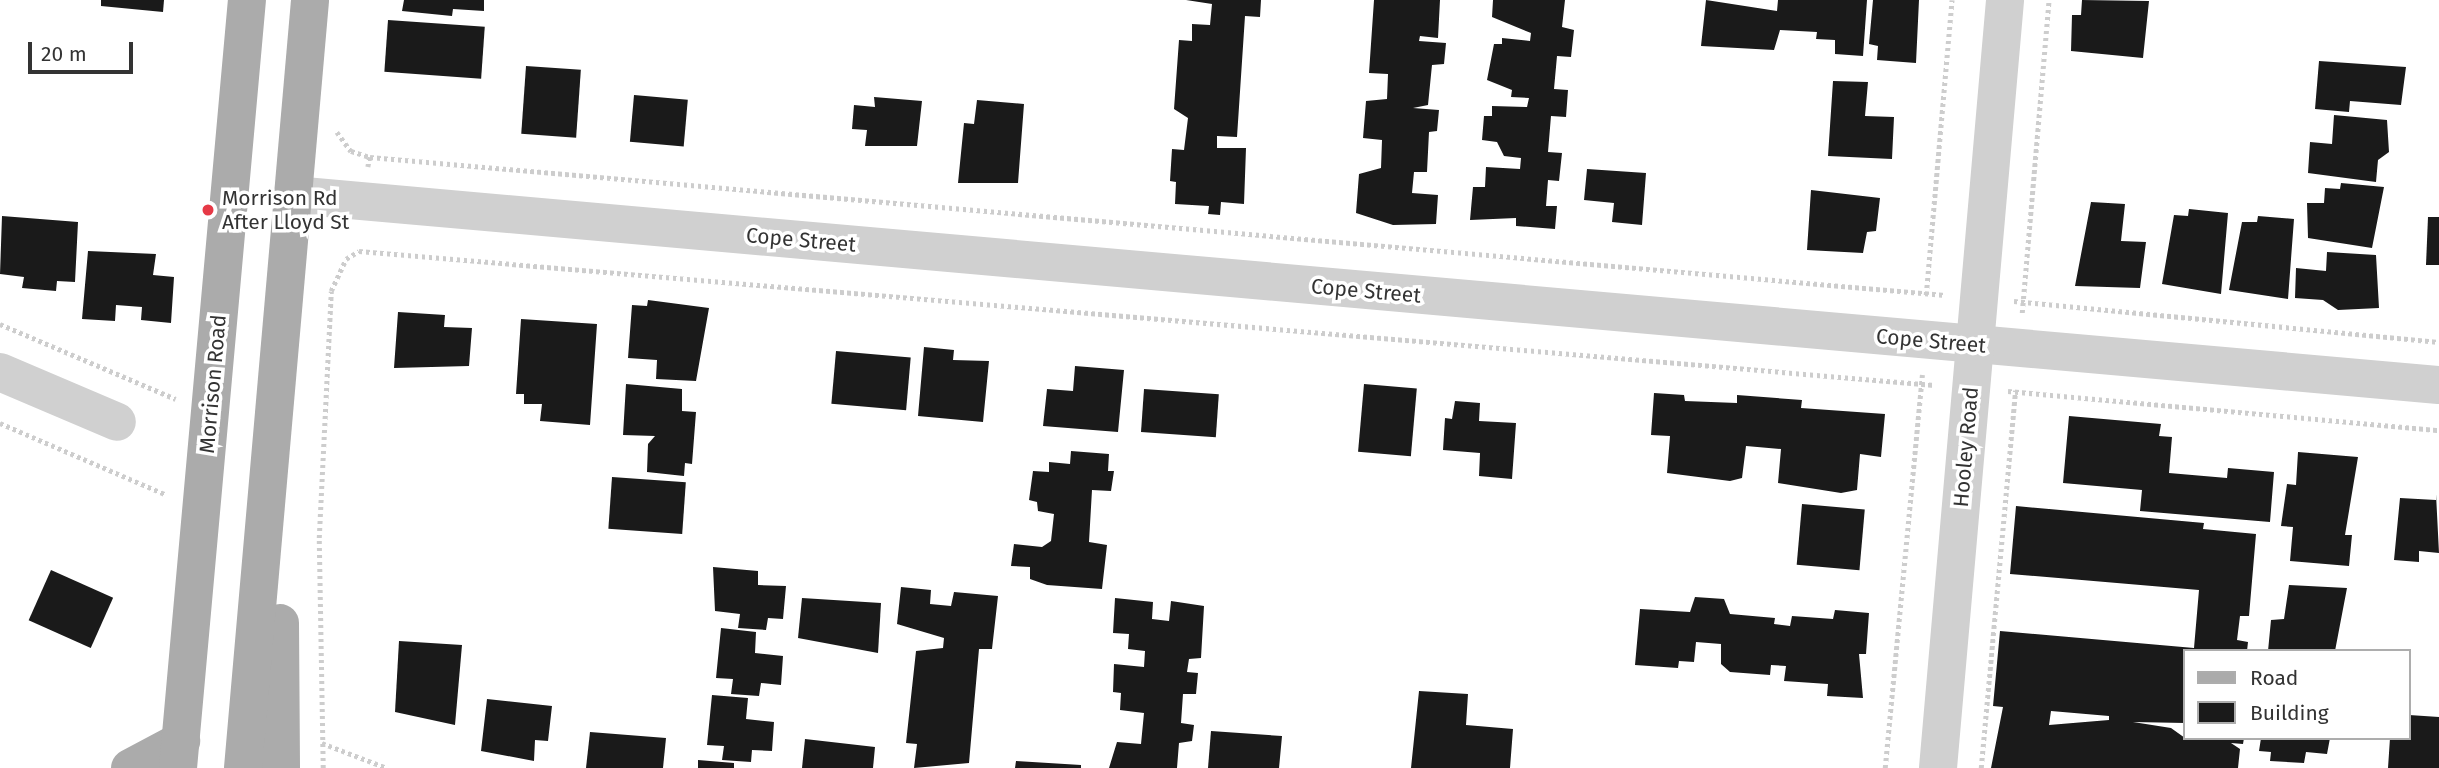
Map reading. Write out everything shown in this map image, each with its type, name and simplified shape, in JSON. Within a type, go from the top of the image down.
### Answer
[{"type":"main road","name":"Morrison Road","points":[[179,754],[247,0]]},
{"type":"main road","points":[[243,768],[310,0]]},
{"type":"main road","points":[[261,568],[280,621],[281,768]]},
{"type":"main road","points":[[130,768],[179,754]]},
{"type":"street","name":"Hooley Road","points":[[1938,768],[2005,0]]},
{"type":"street","name":"Cope Street","points":[[293,195],[2439,385]]},
{"type":"street","points":[[0,372],[117,422]]},
{"type":"path","points":[[1926,305],[1952,0]]},
{"type":"path","points":[[2022,321],[2049,0]]},
{"type":"path","points":[[338,121],[344,142],[370,157],[1949,295]]},
{"type":"path","points":[[367,175],[370,157]]},
{"type":"path","points":[[323,768],[319,538],[331,291],[346,259],[359,251],[1941,386]]},
{"type":"path","points":[[2009,300],[2439,342]]},
{"type":"path","points":[[0,324],[181,400]]},
{"type":"path","points":[[1885,768],[1923,364]]},
{"type":"path","points":[[1981,768],[2017,380]]},
{"type":"path","points":[[1993,389],[2439,430]]},
{"type":"path","points":[[0,423],[172,497]]},
{"type":"path","points":[[322,743],[387,768]]},
{"type":"building","points":[[101,0],[164,0],[163,12],[101,6]]},
{"type":"building","points":[[404,0],[484,0],[484,11],[453,9],[452,16],[402,11]]},
{"type":"building","points":[[1186,0],[1261,0],[1260,17],[1245,16],[1237,137],[1217,136],[1217,148],[1246,148],[1244,204],[1221,202],[1220,215],[1208,214],[1209,206],[1175,204],[1176,182],[1170,181],[1172,149],[1184,150],[1188,118],[1174,109],[1179,40],[1192,41],[1192,24],[1210,25],[1212,4]]},
{"type":"building","points":[[1374,0],[1440,0],[1438,38],[1420,36],[1419,41],[1446,43],[1444,64],[1432,65],[1428,105],[1413,108],[1439,110],[1437,131],[1429,132],[1427,172],[1414,172],[1412,193],[1438,195],[1436,224],[1393,225],[1356,213],[1359,174],[1381,168],[1382,140],[1363,138],[1366,101],[1387,99],[1388,74],[1369,73]]},
{"type":"building","points":[[1493,0],[1565,0],[1562,27],[1574,30],[1571,57],[1557,56],[1554,89],[1568,90],[1566,117],[1551,116],[1548,152],[1562,153],[1559,181],[1548,180],[1546,206],[1557,206],[1555,229],[1516,226],[1516,218],[1470,220],[1473,187],[1485,187],[1486,167],[1520,169],[1521,158],[1504,156],[1497,142],[1482,140],[1484,116],[1492,116],[1492,106],[1527,107],[1529,98],[1511,97],[1512,90],[1487,80],[1494,44],[1502,44],[1502,38],[1530,41],[1531,33],[1492,17]]},
{"type":"building","points":[[1706,0],[1777,11],[1778,0],[1867,0],[1863,56],[1835,54],[1835,40],[1816,39],[1817,32],[1780,30],[1774,50],[1701,46]]},
{"type":"building","points":[[1873,0],[1919,0],[1916,63],[1877,60],[1878,46],[1869,44]]},
{"type":"building","points":[[2082,0],[2149,1],[2143,58],[2071,51],[2072,15],[2081,15]]},
{"type":"building","points":[[388,20],[485,27],[481,79],[384,72]]},
{"type":"building","points":[[2319,61],[2406,67],[2401,105],[2350,101],[2349,112],[2315,109]]},
{"type":"building","points":[[526,66],[581,70],[576,138],[521,134]]},
{"type":"building","points":[[1833,81],[1868,82],[1865,116],[1894,117],[1892,159],[1828,156]]},
{"type":"building","points":[[634,95],[688,100],[684,147],[630,142]]},
{"type":"building","points":[[874,97],[922,101],[917,146],[865,146],[867,130],[852,129],[854,105],[875,107]]},
{"type":"building","points":[[977,100],[1024,104],[1018,183],[958,183],[964,123],[974,124]]},
{"type":"building","points":[[2334,115],[2387,120],[2389,152],[2378,160],[2376,182],[2308,173],[2310,142],[2332,144]]},
{"type":"building","points":[[1587,169],[1646,173],[1642,225],[1612,222],[1614,203],[1584,200]]},
{"type":"building","points":[[2341,183],[2384,187],[2372,248],[2308,238],[2307,203],[2324,203],[2325,188],[2340,189]]},
{"type":"building","points":[[1811,190],[1880,198],[1876,231],[1867,232],[1863,253],[1807,250]]},
{"type":"building","points":[[2091,202],[2125,204],[2121,241],[2146,242],[2140,288],[2075,286]]},
{"type":"building","points":[[2189,209],[2228,213],[2221,294],[2162,284],[2174,215],[2188,216]]},
{"type":"building","points":[[2,216],[78,222],[75,282],[57,281],[56,291],[22,288],[24,277],[0,274]]},
{"type":"building","points":[[2258,216],[2294,219],[2288,299],[2229,290],[2242,222],[2257,222]]},
{"type":"building","points":[[2428,217],[2439,217],[2439,265],[2426,265]]},
{"type":"building","points":[[88,251],[156,254],[153,275],[174,277],[171,323],[141,320],[142,307],[116,305],[115,321],[82,319]]},
{"type":"building","points":[[2327,252],[2376,255],[2379,308],[2338,310],[2323,300],[2295,298],[2296,268],[2326,271]]},
{"type":"building","points":[[648,300],[709,308],[696,381],[656,379],[657,360],[628,358],[632,305],[647,306]]},
{"type":"building","points":[[398,312],[445,315],[444,327],[472,328],[469,366],[394,368]]},
{"type":"building","points":[[521,319],[597,324],[590,425],[540,421],[542,404],[524,404],[524,394],[516,394]]},
{"type":"building","points":[[924,347],[954,350],[953,360],[989,361],[983,422],[918,416]]},
{"type":"building","points":[[836,351],[911,358],[906,410],[831,404]]},
{"type":"building","points":[[1075,366],[1124,370],[1118,432],[1043,426],[1047,389],[1073,391]]},
{"type":"building","points":[[626,384],[682,389],[682,411],[696,412],[692,464],[685,463],[684,476],[647,472],[648,444],[655,436],[623,435]]},
{"type":"building","points":[[1364,384],[1417,389],[1411,456],[1358,452]]},
{"type":"building","points":[[1144,389],[1219,394],[1216,437],[1141,432]]},
{"type":"building","points":[[1654,393],[1684,395],[1685,401],[1737,403],[1737,395],[1802,400],[1801,408],[1885,414],[1881,457],[1860,454],[1857,490],[1841,493],[1778,483],[1781,449],[1746,446],[1742,478],[1730,481],[1667,473],[1670,436],[1651,435]]},
{"type":"building","points":[[1455,401],[1480,403],[1479,421],[1516,423],[1512,479],[1479,476],[1480,453],[1443,450],[1445,418],[1452,419]]},
{"type":"building","points":[[2069,416],[2161,424],[2159,436],[2172,437],[2169,473],[2227,478],[2228,468],[2274,472],[2270,522],[2140,511],[2142,490],[2063,483]]},
{"type":"building","points":[[1071,451],[1109,454],[1108,471],[1114,471],[1111,491],[1092,490],[1089,542],[1107,545],[1102,589],[1047,585],[1030,579],[1030,567],[1011,566],[1014,544],[1042,547],[1051,541],[1054,514],[1038,511],[1037,502],[1029,500],[1033,471],[1049,472],[1049,462],[1070,464]]},
{"type":"building","points":[[2298,452],[2358,457],[2345,535],[2352,535],[2349,566],[2290,561],[2293,527],[2281,526],[2287,484],[2296,485]]},
{"type":"building","points":[[612,477],[686,482],[682,534],[608,529]]},
{"type":"building","points":[[2436,494],[2439,553],[2419,551],[2419,562],[2394,560],[2400,498],[2436,500]]},
{"type":"building","points":[[1802,504],[1865,509],[1859,570],[1797,565]]},
{"type":"building","points":[[2016,506],[2204,523],[2203,529],[2256,534],[2249,616],[2240,616],[2237,640],[2248,642],[2247,649],[2184,649],[2184,723],[2133,722],[2171,728],[2184,740],[2244,740],[2243,744],[2231,743],[2240,749],[2238,768],[1991,768],[2003,707],[1993,706],[2000,631],[2194,648],[2199,590],[2010,574]],"holes":[[[2051,711],[2109,716],[2109,720],[2049,725]]]},
{"type":"building","points":[[713,567],[758,571],[758,585],[786,586],[783,619],[768,618],[766,630],[738,628],[740,614],[715,611]]},
{"type":"building","points":[[51,570],[113,598],[91,648],[29,620]]},
{"type":"building","points":[[2289,585],[2347,588],[2335,649],[2268,649],[2271,620],[2284,619]]},
{"type":"building","points":[[901,587],[931,590],[930,604],[951,606],[954,592],[998,596],[992,649],[979,649],[969,763],[914,768],[917,744],[906,743],[916,651],[943,648],[944,638],[897,624]]},
{"type":"building","points":[[1695,597],[1724,599],[1730,614],[1775,618],[1774,624],[1790,626],[1792,616],[1833,619],[1835,610],[1869,613],[1866,654],[1859,654],[1863,698],[1827,696],[1828,684],[1784,681],[1786,666],[1771,665],[1770,675],[1730,672],[1721,664],[1721,644],[1696,642],[1694,662],[1679,661],[1678,668],[1635,665],[1640,609],[1690,612]]},
{"type":"building","points":[[802,598],[881,603],[878,653],[798,638]]},
{"type":"building","points":[[1115,598],[1153,602],[1152,619],[1169,621],[1171,601],[1204,606],[1201,658],[1189,659],[1187,672],[1198,673],[1196,694],[1183,694],[1181,723],[1194,725],[1192,741],[1179,743],[1177,768],[1109,768],[1117,742],[1141,744],[1144,713],[1120,710],[1121,693],[1113,692],[1114,664],[1144,667],[1145,651],[1128,649],[1129,634],[1113,633]]},
{"type":"building","points":[[721,628],[756,632],[755,653],[783,656],[781,685],[761,683],[759,696],[731,694],[733,679],[716,678]]},
{"type":"building","points":[[399,641],[462,645],[455,725],[395,712]]},
{"type":"building","points":[[1419,691],[1468,694],[1466,725],[1513,729],[1510,768],[1411,768]]},
{"type":"building","points":[[712,695],[748,698],[746,719],[774,722],[772,751],[752,750],[751,762],[722,760],[724,746],[707,745]]},
{"type":"building","points":[[487,699],[552,706],[548,741],[535,740],[534,761],[481,751]]},
{"type":"building","points":[[2411,715],[2439,717],[2439,768],[2388,768],[2390,740],[2411,740]]},
{"type":"building","points":[[1211,731],[1282,736],[1279,768],[1208,768]]},
{"type":"building","points":[[590,732],[666,738],[663,768],[586,768]]},
{"type":"building","points":[[805,739],[875,747],[873,768],[802,768]]},
{"type":"building","points":[[2261,740],[2330,740],[2327,754],[2306,752],[2304,763],[2270,761],[2271,752],[2259,751]]},
{"type":"building","points":[[698,760],[734,763],[734,768],[698,768]]},
{"type":"building","points":[[1016,761],[1081,765],[1081,768],[1015,768]]},
{"type":"place","name":"Morrison Rd After Lloyd St","points":[[208,210]]}]
